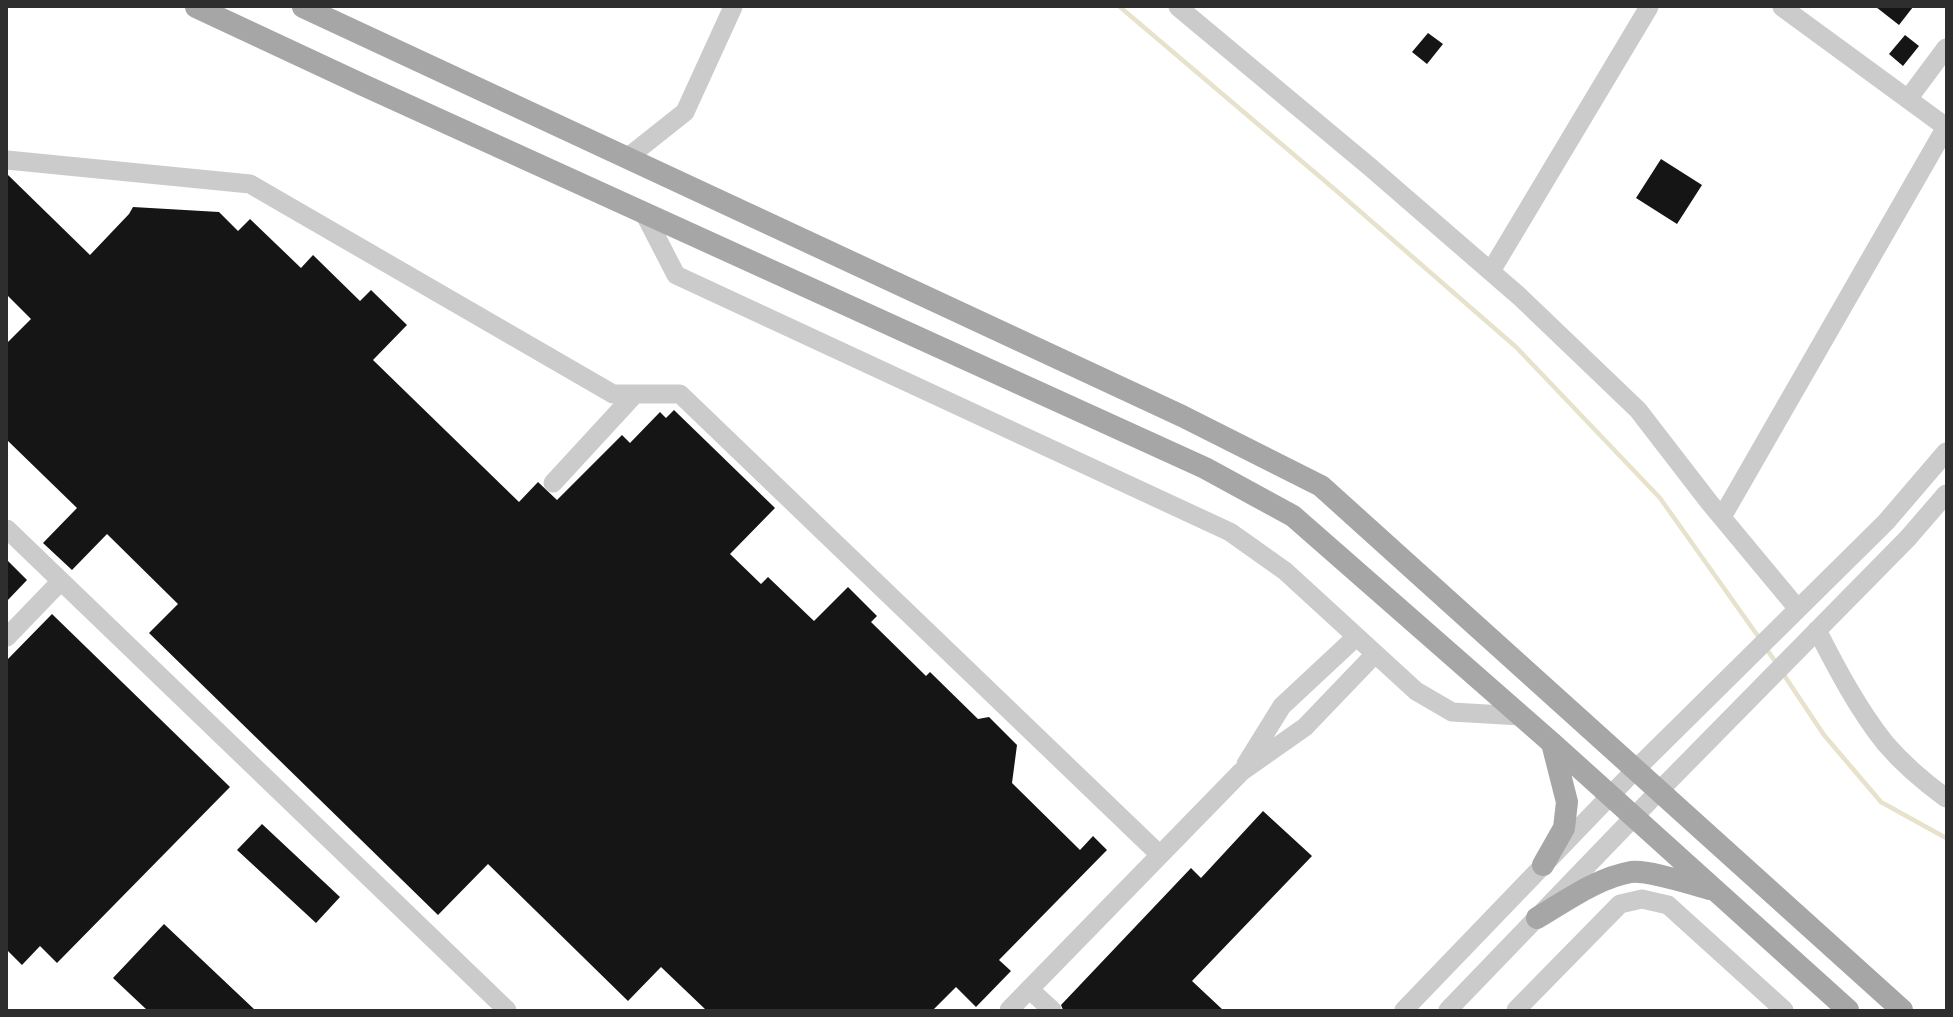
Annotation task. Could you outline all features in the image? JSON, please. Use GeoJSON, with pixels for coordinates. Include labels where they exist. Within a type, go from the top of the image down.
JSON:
{"type":"FeatureCollection","features":[{"type":"Feature","properties":{"kind":"main road"},"geometry":{"type":"LineString","coordinates":[[196,7],[1205,468],[1292,516],[1552,743],[1848,1010]]}},
{"type":"Feature","properties":{"kind":"main road"},"geometry":{"type":"LineString","coordinates":[[303,7],[1182,416],[1321,486],[1902,1010]]}},
{"type":"Feature","properties":{"kind":"main road"},"geometry":{"type":"LineString","coordinates":[[1543,865],[1564,828],[1566,802],[1552,743]]}},
{"type":"Feature","properties":{"kind":"main road"},"geometry":{"type":"LineString","coordinates":[[1537,918],[1599,882],[1632,872],[1667,877],[1715,890]]}},
{"type":"Feature","properties":{"kind":"street"},"geometry":{"type":"LineString","coordinates":[[627,158],[685,112],[733,7]]}},
{"type":"Feature","properties":{"kind":"street"},"geometry":{"type":"LineString","coordinates":[[1178,7],[1370,167],[1519,296],[1638,410],[1722,517],[1798,609]]}},
{"type":"Feature","properties":{"kind":"street"},"geometry":{"type":"LineString","coordinates":[[1490,271],[1649,7]]}},
{"type":"Feature","properties":{"kind":"street"},"geometry":{"type":"LineString","coordinates":[[1722,517],[1946,127],[1782,7]]}},
{"type":"Feature","properties":{"kind":"street"},"geometry":{"type":"LineString","coordinates":[[1908,99],[1946,48]]}},
{"type":"Feature","properties":{"kind":"street"},"geometry":{"type":"LineString","coordinates":[[7,160],[250,184],[613,394],[680,394],[1160,855]]}},
{"type":"Feature","properties":{"kind":"street"},"geometry":{"type":"LineString","coordinates":[[644,213],[676,276],[1230,532],[1285,571],[1416,692],[1452,712],[1521,716]]}},
{"type":"Feature","properties":{"kind":"street"},"geometry":{"type":"LineString","coordinates":[[553,483],[635,394]]}},
{"type":"Feature","properties":{"kind":"street"},"geometry":{"type":"LineString","coordinates":[[1404,1010],[1635,770],[1886,522],[1946,452]]}},
{"type":"Feature","properties":{"kind":"street"},"geometry":{"type":"LineString","coordinates":[[1448,1010],[1659,791],[1908,538],[1946,494]]}},
{"type":"Feature","properties":{"kind":"street"},"geometry":{"type":"LineString","coordinates":[[7,529],[507,1010]]}},
{"type":"Feature","properties":{"kind":"street"},"geometry":{"type":"LineString","coordinates":[[7,637],[61,581]]}},
{"type":"Feature","properties":{"kind":"street"},"geometry":{"type":"LineString","coordinates":[[1817,630],[1843,680],[1885,743],[1921,779],[1946,798]]}},
{"type":"Feature","properties":{"kind":"street"},"geometry":{"type":"LineString","coordinates":[[1241,772],[1282,706],[1356,637]]}},
{"type":"Feature","properties":{"kind":"street"},"geometry":{"type":"LineString","coordinates":[[1009,1010],[1241,772],[1304,727],[1376,654]]}},
{"type":"Feature","properties":{"kind":"street"},"geometry":{"type":"LineString","coordinates":[[1516,1010],[1620,904],[1642,899],[1668,905],[1784,1010]]}},
{"type":"Feature","properties":{"kind":"street"},"geometry":{"type":"LineString","coordinates":[[1029,989],[1052,1010]]}},
{"type":"Feature","properties":{"kind":"building"},"geometry":{"type":"Polygon","coordinates":[[[1876,7],[1913,7],[1899,25],[1876,7]]]}},
{"type":"Feature","properties":{"kind":"building"},"geometry":{"type":"Polygon","coordinates":[[[1428,33],[1443,44],[1427,64],[1412,52],[1428,33]]]}},
{"type":"Feature","properties":{"kind":"building"},"geometry":{"type":"Polygon","coordinates":[[[1905,35],[1919,46],[1903,66],[1889,54],[1905,35]]]}},
{"type":"Feature","properties":{"kind":"building"},"geometry":{"type":"Polygon","coordinates":[[[1661,159],[1702,185],[1677,224],[1636,198],[1661,159]]]}},
{"type":"Feature","properties":{"kind":"building"},"geometry":{"type":"Polygon","coordinates":[[[7,174],[90,255],[129,214],[133,207],[219,212],[238,231],[250,219],[301,268],[313,255],[360,301],[371,290],[407,325],[373,360],[519,502],[538,482],[557,500],[622,435],[630,443],[660,412],[666,418],[674,410],[775,508],[730,554],[761,584],[768,577],[814,621],[848,587],[877,616],[871,622],[926,676],[930,672],[978,719],[989,717],[1017,745],[1012,783],[1080,850],[1093,836],[1107,850],[999,960],[1011,971],[976,1007],[956,987],[933,1010],[706,1010],[661,967],[628,1001],[488,864],[438,915],[149,633],[178,604],[107,534],[72,570],[43,543],[77,508],[7,440],[7,343],[31,319],[7,295],[7,174]]]}},
{"type":"Feature","properties":{"kind":"building"},"geometry":{"type":"Polygon","coordinates":[[[7,560],[27,580],[7,601],[7,560]]]}},
{"type":"Feature","properties":{"kind":"building"},"geometry":{"type":"Polygon","coordinates":[[[52,614],[230,787],[57,963],[40,946],[22,965],[7,950],[7,660],[52,614]]]}},
{"type":"Feature","properties":{"kind":"building"},"geometry":{"type":"Polygon","coordinates":[[[1263,811],[1312,856],[1192,981],[1223,1010],[1063,1010],[1061,1005],[1191,868],[1201,878],[1263,811]]]}},
{"type":"Feature","properties":{"kind":"building"},"geometry":{"type":"Polygon","coordinates":[[[262,824],[340,897],[316,923],[237,850],[262,824]]]}},
{"type":"Feature","properties":{"kind":"building"},"geometry":{"type":"Polygon","coordinates":[[[164,924],[255,1010],[147,1010],[113,978],[164,924]]]}},
{"type":"Feature","properties":{"kind":"waterway"},"geometry":{"type":"LineString","coordinates":[[1120,7],[1339,193],[1516,347],[1660,498],[1760,639]]}},
{"type":"Feature","properties":{"kind":"waterway"},"geometry":{"type":"LineString","coordinates":[[1765,647],[1777,664]]}},
{"type":"Feature","properties":{"kind":"waterway"},"geometry":{"type":"LineString","coordinates":[[1782,672],[1824,735],[1881,802],[1946,838]]}}]}
